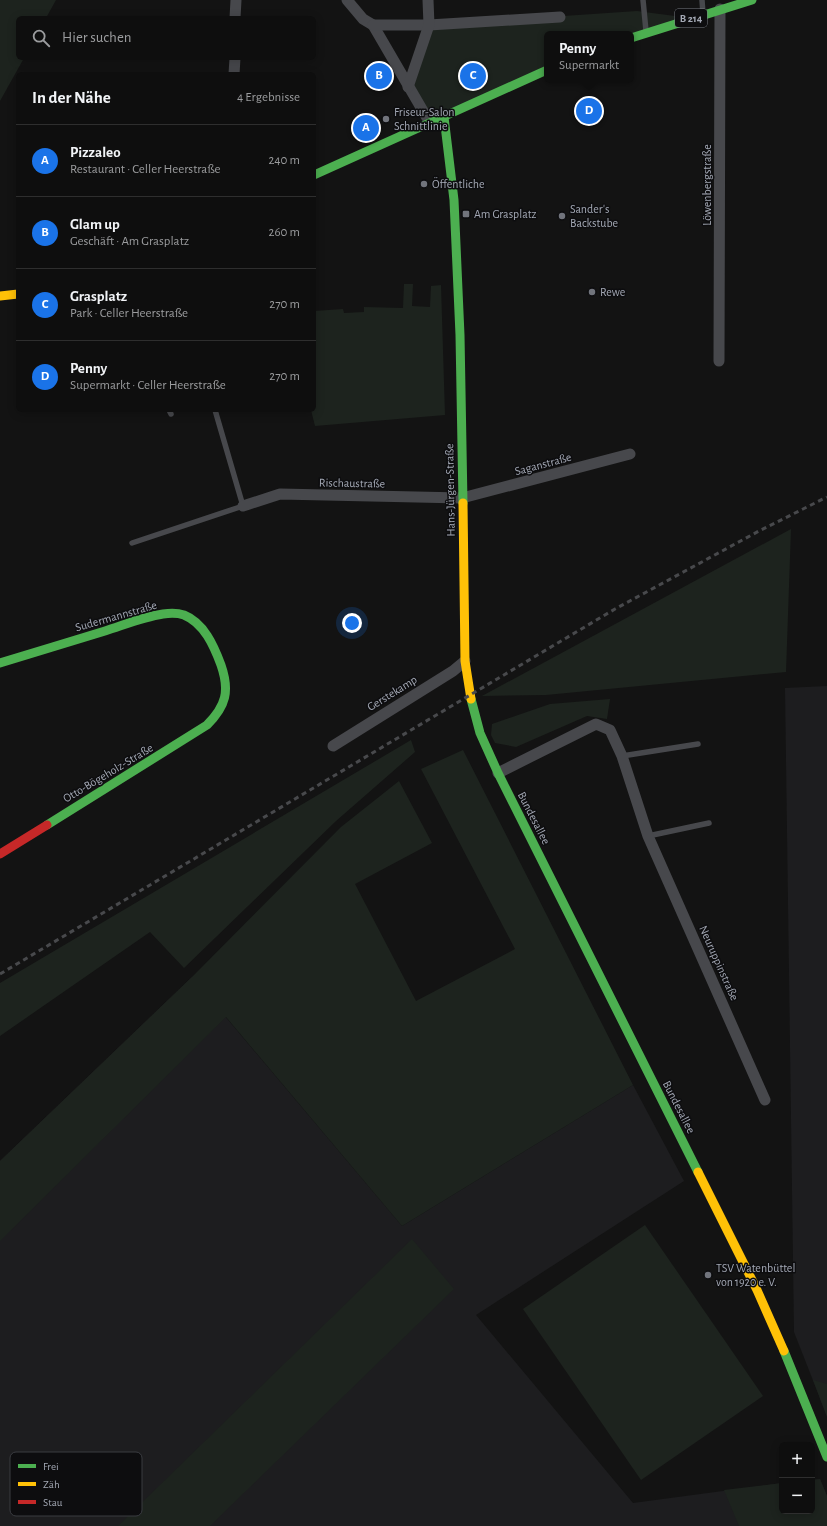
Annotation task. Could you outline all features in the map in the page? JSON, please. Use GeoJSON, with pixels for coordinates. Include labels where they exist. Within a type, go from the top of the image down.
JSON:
{"type":"FeatureCollection","features":[{"type":"Feature","properties":{"kind":"main road","name":"B 214"},"geometry":{"type":"LineString","coordinates":[[634,37],[703,14],[752,0]]}},
{"type":"Feature","properties":{"kind":"main road"},"geometry":{"type":"LineString","coordinates":[[316,174],[434,131],[444,117],[544,71]]}},
{"type":"Feature","properties":{"kind":"main road","name":"Hans-Jürgen-Straße"},"geometry":{"type":"LineString","coordinates":[[444,117],[454,200],[460,335],[465,661],[472,708],[480,733],[498,773]]}},
{"type":"Feature","properties":{"kind":"main road","name":"Hans-Jürgen-Straße"},"geometry":{"type":"LineString","coordinates":[[434,131],[443,152],[454,200]]}},
{"type":"Feature","properties":{"kind":"main road"},"geometry":{"type":"LineString","coordinates":[[0,296],[16,294]]}},
{"type":"Feature","properties":{"kind":"main road","name":"Sudermannstraße"},"geometry":{"type":"LineString","coordinates":[[0,662],[147,618],[167,614],[184,615],[204,630],[218,654],[225,688],[223,706]]}},
{"type":"Feature","properties":{"kind":"main road","name":"Otto-Bögeholz-Straße"},"geometry":{"type":"LineString","coordinates":[[0,854],[208,725],[223,706]]}},
{"type":"Feature","properties":{"kind":"main road","name":"Bundesallee"},"geometry":{"type":"LineString","coordinates":[[498,773],[757,1290],[795,1375],[827,1457]]}},
{"type":"Feature","properties":{"kind":"street"},"geometry":{"type":"LineString","coordinates":[[235,16],[236,0]]}},
{"type":"Feature","properties":{"kind":"street"},"geometry":{"type":"LineString","coordinates":[[346,0],[363,18],[373,25],[434,131]]}},
{"type":"Feature","properties":{"kind":"street"},"geometry":{"type":"LineString","coordinates":[[358,0],[363,18]]}},
{"type":"Feature","properties":{"kind":"street"},"geometry":{"type":"LineString","coordinates":[[408,87],[429,25],[428,0]]}},
{"type":"Feature","properties":{"kind":"street","name":"Löwenbergstraße"},"geometry":{"type":"LineString","coordinates":[[719,361],[720,9]]}},
{"type":"Feature","properties":{"kind":"street"},"geometry":{"type":"LineString","coordinates":[[373,25],[429,25],[560,17]]}},
{"type":"Feature","properties":{"kind":"street"},"geometry":{"type":"LineString","coordinates":[[234,72],[235,60]]}},
{"type":"Feature","properties":{"kind":"street","name":"Saganstraße"},"geometry":{"type":"LineString","coordinates":[[462,498],[630,454]]}},
{"type":"Feature","properties":{"kind":"street","name":"Rischaustraße"},"geometry":{"type":"LineString","coordinates":[[242,506],[280,494],[462,498]]}},
{"type":"Feature","properties":{"kind":"street","name":"Gerstekamp"},"geometry":{"type":"LineString","coordinates":[[332,746],[453,671],[465,661]]}},
{"type":"Feature","properties":{"kind":"street","name":"Neuruppinstraße"},"geometry":{"type":"LineString","coordinates":[[498,773],[596,724],[610,730],[622,756],[648,836],[765,1100]]}},
{"type":"Feature","properties":{"kind":"lane"},"geometry":{"type":"LineString","coordinates":[[643,0],[647,32]]}},
{"type":"Feature","properties":{"kind":"lane"},"geometry":{"type":"LineString","coordinates":[[702,0],[703,14]]}},
{"type":"Feature","properties":{"kind":"lane"},"geometry":{"type":"LineString","coordinates":[[216,412],[242,506]]}},
{"type":"Feature","properties":{"kind":"lane","name":"Rischaustraße"},"geometry":{"type":"LineString","coordinates":[[132,543],[242,506]]}},
{"type":"Feature","properties":{"kind":"lane"},"geometry":{"type":"LineString","coordinates":[[622,756],[698,744]]}},
{"type":"Feature","properties":{"kind":"lane"},"geometry":{"type":"LineString","coordinates":[[648,836],[709,823]]}},
{"type":"Feature","properties":{"kind":"shaded area"},"geometry":{"type":"Polygon","coordinates":[[[0,0],[56,0],[47,16],[16,16],[16,60],[23,60],[0,101],[0,0]]]}},
{"type":"Feature","properties":{"kind":"shaded area"},"geometry":{"type":"Polygon","coordinates":[[[637,11],[690,18],[634,33],[634,31],[544,31],[544,71],[430,123],[408,87],[429,25],[637,11]]]}},
{"type":"Feature","properties":{"kind":"shaded area"},"geometry":{"type":"Polygon","coordinates":[[[404,284],[413,284],[412,306],[430,307],[431,286],[441,285],[445,415],[315,426],[312,412],[316,412],[316,311],[343,309],[344,313],[364,312],[364,307],[403,308],[404,284]]]}},
{"type":"Feature","properties":{"kind":"shaded area"},"geometry":{"type":"Polygon","coordinates":[[[791,529],[786,672],[546,695],[482,696],[791,529]]]}},
{"type":"Feature","properties":{"kind":"shaded area"},"geometry":{"type":"Polygon","coordinates":[[[827,686],[827,1416],[794,1332],[785,688],[827,686]]]}},
{"type":"Feature","properties":{"kind":"shaded area"},"geometry":{"type":"Polygon","coordinates":[[[610,699],[607,719],[587,716],[516,747],[495,743],[491,735],[492,724],[550,704],[610,699]]]}},
{"type":"Feature","properties":{"kind":"shaded area"},"geometry":{"type":"Polygon","coordinates":[[[411,740],[415,752],[336,821],[184,968],[150,932],[0,1036],[0,983],[411,740]]]}},
{"type":"Feature","properties":{"kind":"shaded area"},"geometry":{"type":"Polygon","coordinates":[[[463,750],[633,1085],[402,1226],[226,1017],[0,1241],[0,1161],[192,977],[341,827],[399,781],[432,843],[355,884],[416,1001],[515,949],[421,769],[463,750]]]}},
{"type":"Feature","properties":{"kind":"shaded area"},"geometry":{"type":"Polygon","coordinates":[[[192,977],[402,1226],[633,1085],[684,1181],[476,1315],[633,1503],[779,1483],[779,1514],[815,1514],[815,1480],[820,1479],[827,1496],[827,1526],[0,1526],[0,1161],[192,977]]]}},
{"type":"Feature","properties":{"kind":"shaded area"},"geometry":{"type":"Polygon","coordinates":[[[645,1225],[763,1396],[641,1480],[523,1309],[645,1225]]]}},
{"type":"Feature","properties":{"kind":"shaded area"},"geometry":{"type":"Polygon","coordinates":[[[412,1239],[454,1289],[210,1526],[118,1526],[128,1516],[142,1516],[142,1503],[412,1239]]]}},
{"type":"Feature","properties":{"kind":"shaded area"},"geometry":{"type":"Polygon","coordinates":[[[813,1380],[827,1384],[827,1417],[813,1380]]]}},
{"type":"Feature","properties":{"kind":"shaded area"},"geometry":{"type":"Polygon","coordinates":[[[820,1479],[827,1496],[827,1526],[739,1526],[724,1490],[779,1483],[779,1514],[815,1514],[815,1480],[820,1479]]]}},
{"type":"Feature","properties":{"kind":"railway"},"geometry":{"type":"LineString","coordinates":[[0,974],[615,609],[759,531],[827,497]]}},
{"type":"Feature","properties":{"kind":"traffic: fast"},"geometry":{"type":"LineString","coordinates":[[634,37],[752,0]]}},
{"type":"Feature","properties":{"kind":"traffic: fast"},"geometry":{"type":"LineString","coordinates":[[316,174],[544,71]]}},
{"type":"Feature","properties":{"kind":"traffic: fast"},"geometry":{"type":"LineString","coordinates":[[444,117],[454,200],[460,335],[463,503]]}},
{"type":"Feature","properties":{"kind":"traffic: fast"},"geometry":{"type":"LineString","coordinates":[[0,663],[141,619],[156,615],[174,613],[184,615],[203,629],[215,650],[224,674],[226,690],[222,705],[207,725],[47,825]]}},
{"type":"Feature","properties":{"kind":"traffic: fast"},"geometry":{"type":"LineString","coordinates":[[471,699],[480,733],[498,773],[698,1172]]}},
{"type":"Feature","properties":{"kind":"traffic: fast"},"geometry":{"type":"LineString","coordinates":[[784,1351],[827,1457]]}},
{"type":"Feature","properties":{"kind":"traffic: slow"},"geometry":{"type":"LineString","coordinates":[[0,296],[16,294]]}},
{"type":"Feature","properties":{"kind":"traffic: slow"},"geometry":{"type":"LineString","coordinates":[[463,503],[465,661],[471,699]]}},
{"type":"Feature","properties":{"kind":"traffic: slow"},"geometry":{"type":"LineString","coordinates":[[698,1172],[757,1290],[784,1351]]}},
{"type":"Feature","properties":{"kind":"traffic: jam"},"geometry":{"type":"LineString","coordinates":[[0,854],[47,825]]}},
{"type":"Feature","properties":{"kind":"place","name":"Glam up"},"geometry":{"type":"Point","coordinates":[379,76]}},
{"type":"Feature","properties":{"kind":"place","name":"Grasplatz"},"geometry":{"type":"Point","coordinates":[473,76]}},
{"type":"Feature","properties":{"kind":"place","name":"Penny"},"geometry":{"type":"Point","coordinates":[589,111]}},
{"type":"Feature","properties":{"kind":"place","name":"Friseur-Salon Schnittlinie"},"geometry":{"type":"Point","coordinates":[386,119]}},
{"type":"Feature","properties":{"kind":"place","name":"Pizzaleo"},"geometry":{"type":"Point","coordinates":[366,128]}},
{"type":"Feature","properties":{"kind":"place","name":"Öffentliche"},"geometry":{"type":"Point","coordinates":[424,184]}},
{"type":"Feature","properties":{"kind":"place","name":"Am Grasplatz"},"geometry":{"type":"Point","coordinates":[466,214]}},
{"type":"Feature","properties":{"kind":"place","name":"Sander's Backstube"},"geometry":{"type":"Point","coordinates":[562,216]}},
{"type":"Feature","properties":{"kind":"place","name":"Rewe"},"geometry":{"type":"Point","coordinates":[592,292]}},
{"type":"Feature","properties":{"kind":"place","name":"TSV Watenbüttel von 1920 e. V."},"geometry":{"type":"Point","coordinates":[708,1275]}}]}
